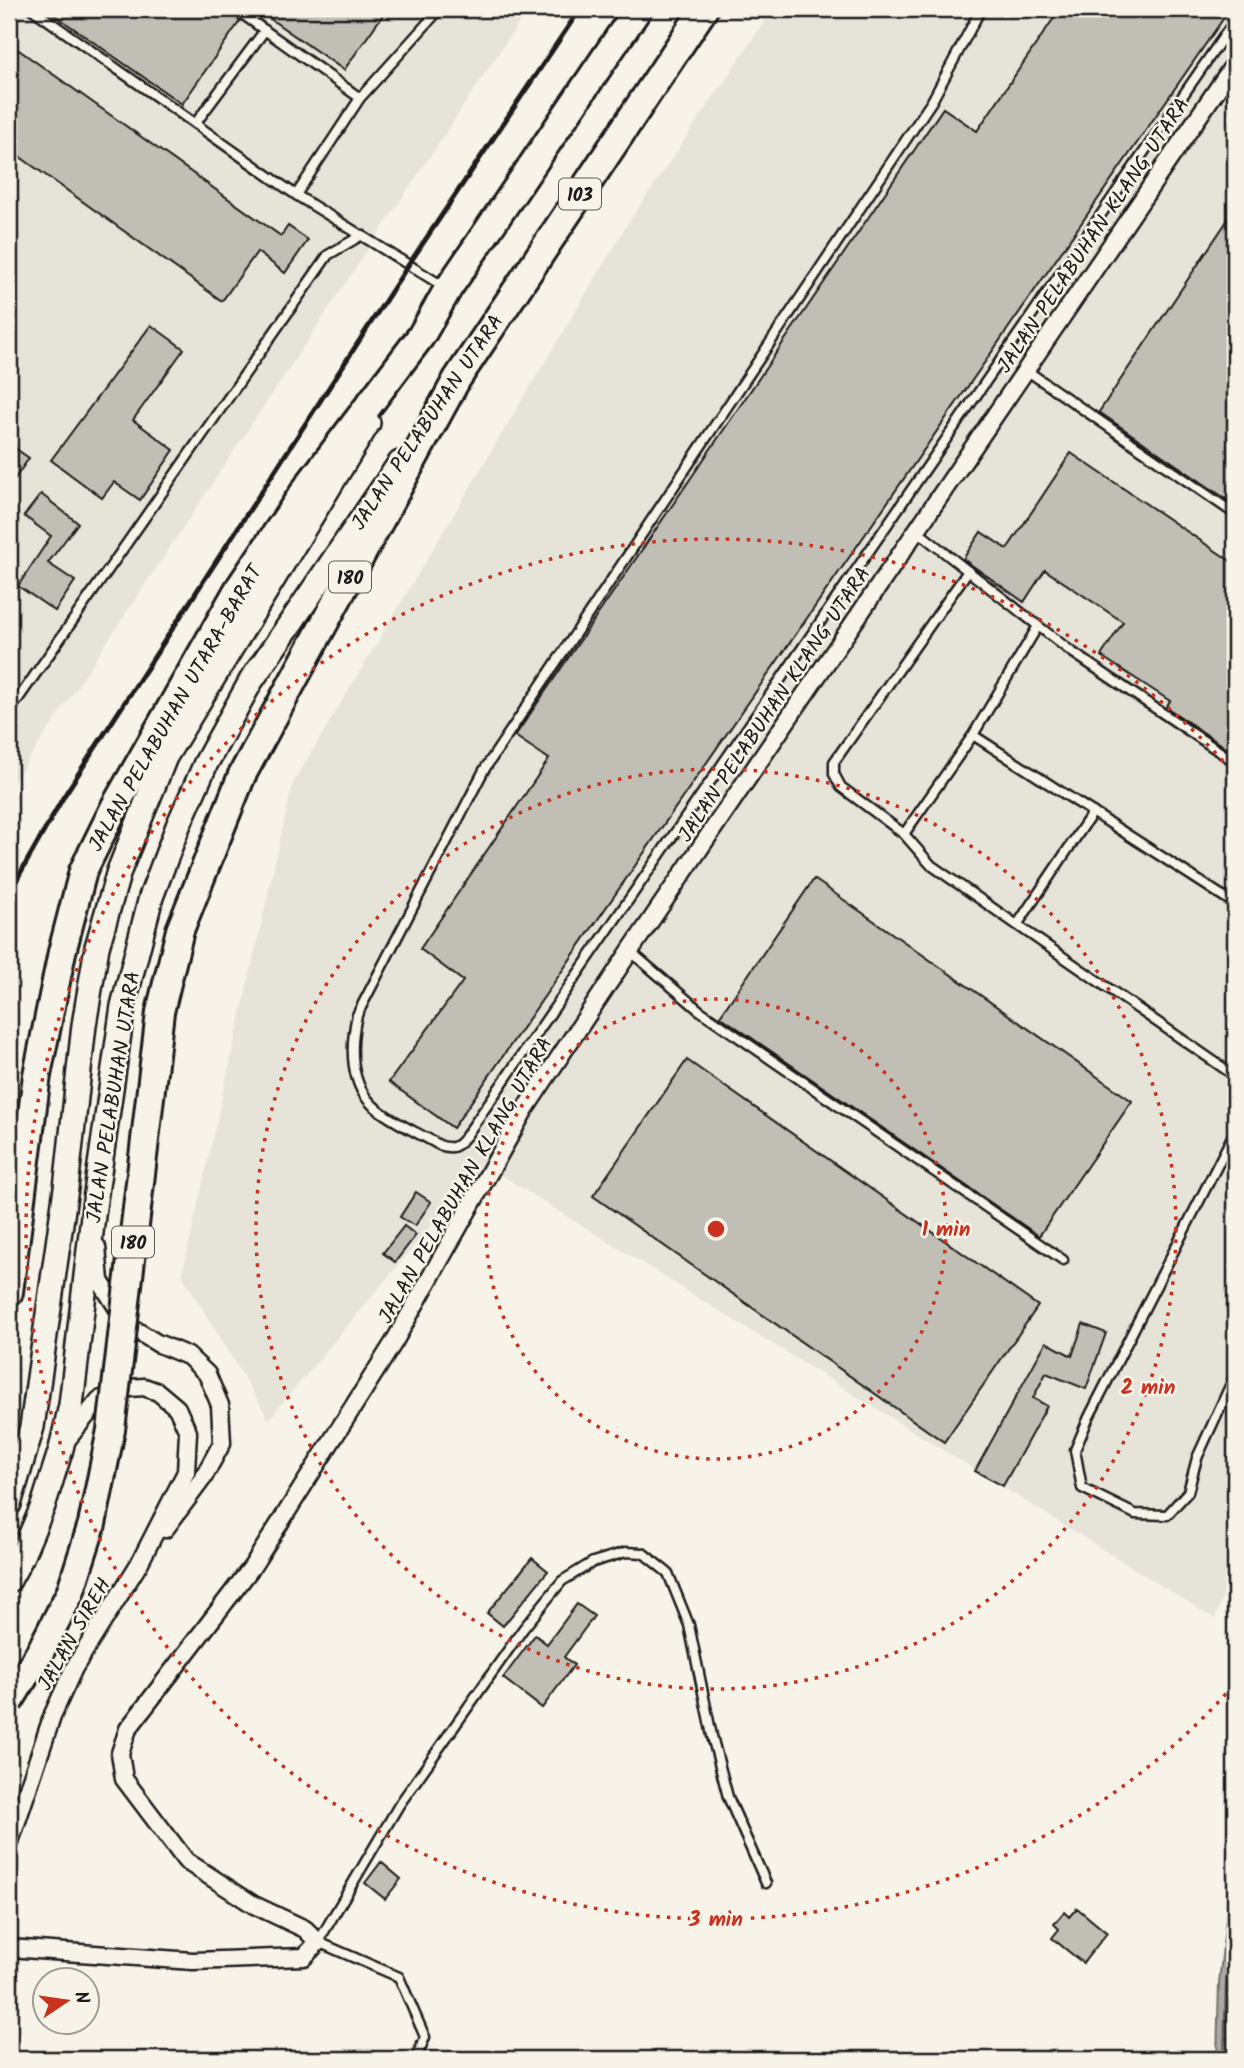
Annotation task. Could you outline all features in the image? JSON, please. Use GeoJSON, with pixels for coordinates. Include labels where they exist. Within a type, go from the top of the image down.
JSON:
{"type":"FeatureCollection","features":[{"type":"Feature","properties":{"kind":"main road","name":"JALAN PELABUHAN UTARA"},"geometry":{"type":"LineString","coordinates":[[9,1504],[32,1426],[66,1188],[84,1025],[97,947],[119,871],[165,757],[448,289],[638,9]]}},
{"type":"Feature","properties":{"kind":"main road","name":"JALAN PELABUHAN UTARA"},"geometry":{"type":"LineString","coordinates":[[9,1580],[22,1558],[43,1506],[61,1449],[71,1405],[94,1208],[123,1006],[151,897],[189,801],[206,763],[251,681],[704,9]]}},
{"type":"Feature","properties":{"kind":"main road","name":"JALAN PELABUHAN UTARA-BARAT"},"geometry":{"type":"LineString","coordinates":[[9,1292],[37,1075],[62,952],[83,871],[115,806],[246,578],[310,483],[421,336]]}},
{"type":"Feature","properties":{"kind":"main road","name":"180"},"geometry":{"type":"LineString","coordinates":[[9,1702],[41,1650],[69,1593],[92,1524],[111,1430],[160,1012],[180,930],[242,775],[457,379]]}},
{"type":"Feature","properties":{"kind":"street","name":"JALAN PELABUHAN KLANG UTARA"},"geometry":{"type":"LineString","coordinates":[[318,1942],[305,1929],[254,1905],[187,1861],[124,1779],[120,1752],[128,1729],[252,1567],[394,1342],[525,1110],[1235,63]]}},
{"type":"Feature","properties":{"kind":"street"},"geometry":{"type":"LineString","coordinates":[[94,1208],[100,1281],[114,1304],[129,1326],[157,1343],[188,1356],[198,1364],[207,1374],[220,1405],[222,1443],[203,1478],[139,1564]]}},
{"type":"Feature","properties":{"kind":"street"},"geometry":{"type":"LineString","coordinates":[[61,1449],[99,1399],[130,1388],[144,1387],[158,1392],[177,1408],[188,1432],[186,1472],[139,1564]]}},
{"type":"Feature","properties":{"kind":"street","name":"JALAN SIREH"},"geometry":{"type":"LineString","coordinates":[[9,1845],[54,1714],[74,1668],[139,1564]]}},
{"type":"Feature","properties":{"kind":"street"},"geometry":{"type":"LineString","coordinates":[[9,1948],[193,1961],[304,1957],[318,1942]]}},
{"type":"Feature","properties":{"kind":"lane"},"geometry":{"type":"LineString","coordinates":[[32,9],[296,195],[448,289]]}},
{"type":"Feature","properties":{"kind":"lane"},"geometry":{"type":"LineString","coordinates":[[235,9],[360,98]]}},
{"type":"Feature","properties":{"kind":"lane"},"geometry":{"type":"LineString","coordinates":[[296,195],[360,98],[440,9]]}},
{"type":"Feature","properties":{"kind":"lane"},"geometry":{"type":"LineString","coordinates":[[981,9],[932,101],[484,770],[357,1016],[352,1057],[364,1096],[376,1109],[439,1145],[450,1149],[457,1147],[466,1136],[1235,20]]}},
{"type":"Feature","properties":{"kind":"lane"},"geometry":{"type":"LineString","coordinates":[[195,124],[265,30]]}},
{"type":"Feature","properties":{"kind":"lane"},"geometry":{"type":"LineString","coordinates":[[9,712],[328,255],[362,236]]}},
{"type":"Feature","properties":{"kind":"lane"},"geometry":{"type":"LineString","coordinates":[[1026,370],[1235,514]]}},
{"type":"Feature","properties":{"kind":"lane"},"geometry":{"type":"LineString","coordinates":[[917,531],[1069,650],[1235,762]]}},
{"type":"Feature","properties":{"kind":"lane"},"geometry":{"type":"LineString","coordinates":[[968,571],[834,762],[834,774],[841,787],[904,834],[932,864],[1235,1076]]}},
{"type":"Feature","properties":{"kind":"lane"},"geometry":{"type":"LineString","coordinates":[[904,834],[973,735],[1038,626]]}},
{"type":"Feature","properties":{"kind":"lane"},"geometry":{"type":"LineString","coordinates":[[973,735],[1235,904]]}},
{"type":"Feature","properties":{"kind":"lane"},"geometry":{"type":"LineString","coordinates":[[1017,925],[1093,812]]}},
{"type":"Feature","properties":{"kind":"lane"},"geometry":{"type":"LineString","coordinates":[[631,951],[699,1010],[1063,1260]]}},
{"type":"Feature","properties":{"kind":"lane"},"geometry":{"type":"LineString","coordinates":[[1235,1131],[1089,1417],[1075,1450],[1082,1488],[1135,1514],[1167,1515],[1188,1492],[1197,1458],[1235,1375]]}},
{"type":"Feature","properties":{"kind":"lane"},"geometry":{"type":"LineString","coordinates":[[415,2059],[425,2037],[399,1977],[318,1942],[399,1805],[523,1629],[562,1581],[593,1562],[626,1552],[643,1553],[668,1573],[689,1625],[712,1736],[728,1797],[766,1883]]}},
{"type":"Feature","properties":{"kind":"shaded area"},"geometry":{"type":"Polygon","coordinates":[[[9,9],[528,9],[9,789],[9,9]]]}},
{"type":"Feature","properties":{"kind":"shaded area"},"geometry":{"type":"Polygon","coordinates":[[[773,9],[1235,9],[1235,1560],[1215,1619],[483,1164],[269,1419],[182,1275],[293,783],[627,225],[773,9]]]}},
{"type":"Feature","properties":{"kind":"water"},"geometry":{"type":"Polygon","coordinates":[[[1235,1833],[1235,2059],[1217,2059],[1219,1983],[1235,1833]]]}},
{"type":"Feature","properties":{"kind":"building"},"geometry":{"type":"Polygon","coordinates":[[[46,9],[229,9],[240,21],[182,104],[46,9]]]}},
{"type":"Feature","properties":{"kind":"building"},"geometry":{"type":"Polygon","coordinates":[[[256,9],[387,9],[344,70],[256,9]]]}},
{"type":"Feature","properties":{"kind":"building"},"geometry":{"type":"Polygon","coordinates":[[[1060,9],[1230,9],[453,1128],[389,1082],[463,981],[420,949],[549,759],[515,736],[943,108],[977,131],[1060,9]]]}},
{"type":"Feature","properties":{"kind":"building"},"geometry":{"type":"Polygon","coordinates":[[[9,43],[281,236],[288,226],[308,240],[285,273],[257,252],[222,301],[9,149],[9,43]]]}},
{"type":"Feature","properties":{"kind":"building"},"geometry":{"type":"Polygon","coordinates":[[[1235,209],[1235,505],[1099,412],[1235,209]]]}},
{"type":"Feature","properties":{"kind":"building"},"geometry":{"type":"Polygon","coordinates":[[[151,325],[184,349],[133,420],[174,450],[140,500],[114,482],[102,498],[51,460],[151,325]]]}},
{"type":"Feature","properties":{"kind":"building"},"geometry":{"type":"Polygon","coordinates":[[[9,444],[29,458],[9,487],[9,444]]]}},
{"type":"Feature","properties":{"kind":"building"},"geometry":{"type":"Polygon","coordinates":[[[1071,453],[1235,564],[1235,754],[1166,707],[1170,701],[1101,656],[1123,622],[1045,570],[1024,602],[963,559],[981,532],[1007,549],[1071,453]]]}},
{"type":"Feature","properties":{"kind":"building"},"geometry":{"type":"Polygon","coordinates":[[[41,494],[78,523],[48,563],[75,581],[55,611],[18,586],[51,536],[24,516],[41,494]]]}},
{"type":"Feature","properties":{"kind":"building"},"geometry":{"type":"Polygon","coordinates":[[[814,879],[1132,1101],[1039,1236],[720,1016],[814,879]]]}},
{"type":"Feature","properties":{"kind":"building"},"geometry":{"type":"Polygon","coordinates":[[[687,1060],[1038,1306],[944,1442],[593,1196],[687,1060]]]}},
{"type":"Feature","properties":{"kind":"building"},"geometry":{"type":"Polygon","coordinates":[[[416,1192],[431,1202],[415,1226],[400,1217],[416,1192]]]}},
{"type":"Feature","properties":{"kind":"building"},"geometry":{"type":"Polygon","coordinates":[[[404,1226],[416,1235],[395,1262],[383,1253],[404,1226]]]}},
{"type":"Feature","properties":{"kind":"building"},"geometry":{"type":"Polygon","coordinates":[[[1083,1324],[1106,1333],[1086,1389],[1046,1373],[1033,1398],[1047,1406],[1003,1486],[975,1471],[1046,1342],[1072,1356],[1083,1324]]]}},
{"type":"Feature","properties":{"kind":"building"},"geometry":{"type":"Polygon","coordinates":[[[532,1558],[548,1571],[503,1626],[487,1613],[532,1558]]]}},
{"type":"Feature","properties":{"kind":"building"},"geometry":{"type":"Polygon","coordinates":[[[577,1604],[594,1616],[564,1657],[574,1665],[542,1708],[503,1678],[535,1635],[547,1644],[577,1604]]]}},
{"type":"Feature","properties":{"kind":"building"},"geometry":{"type":"Polygon","coordinates":[[[381,1862],[401,1879],[385,1899],[365,1883],[381,1862]]]}},
{"type":"Feature","properties":{"kind":"building"},"geometry":{"type":"Polygon","coordinates":[[[1077,1908],[1107,1933],[1083,1963],[1052,1938],[1059,1929],[1054,1924],[1064,1912],[1069,1917],[1077,1908]]]}},
{"type":"Feature","properties":{"kind":"railway"},"geometry":{"type":"LineString","coordinates":[[9,893],[64,796],[409,264],[580,9]]}}]}
